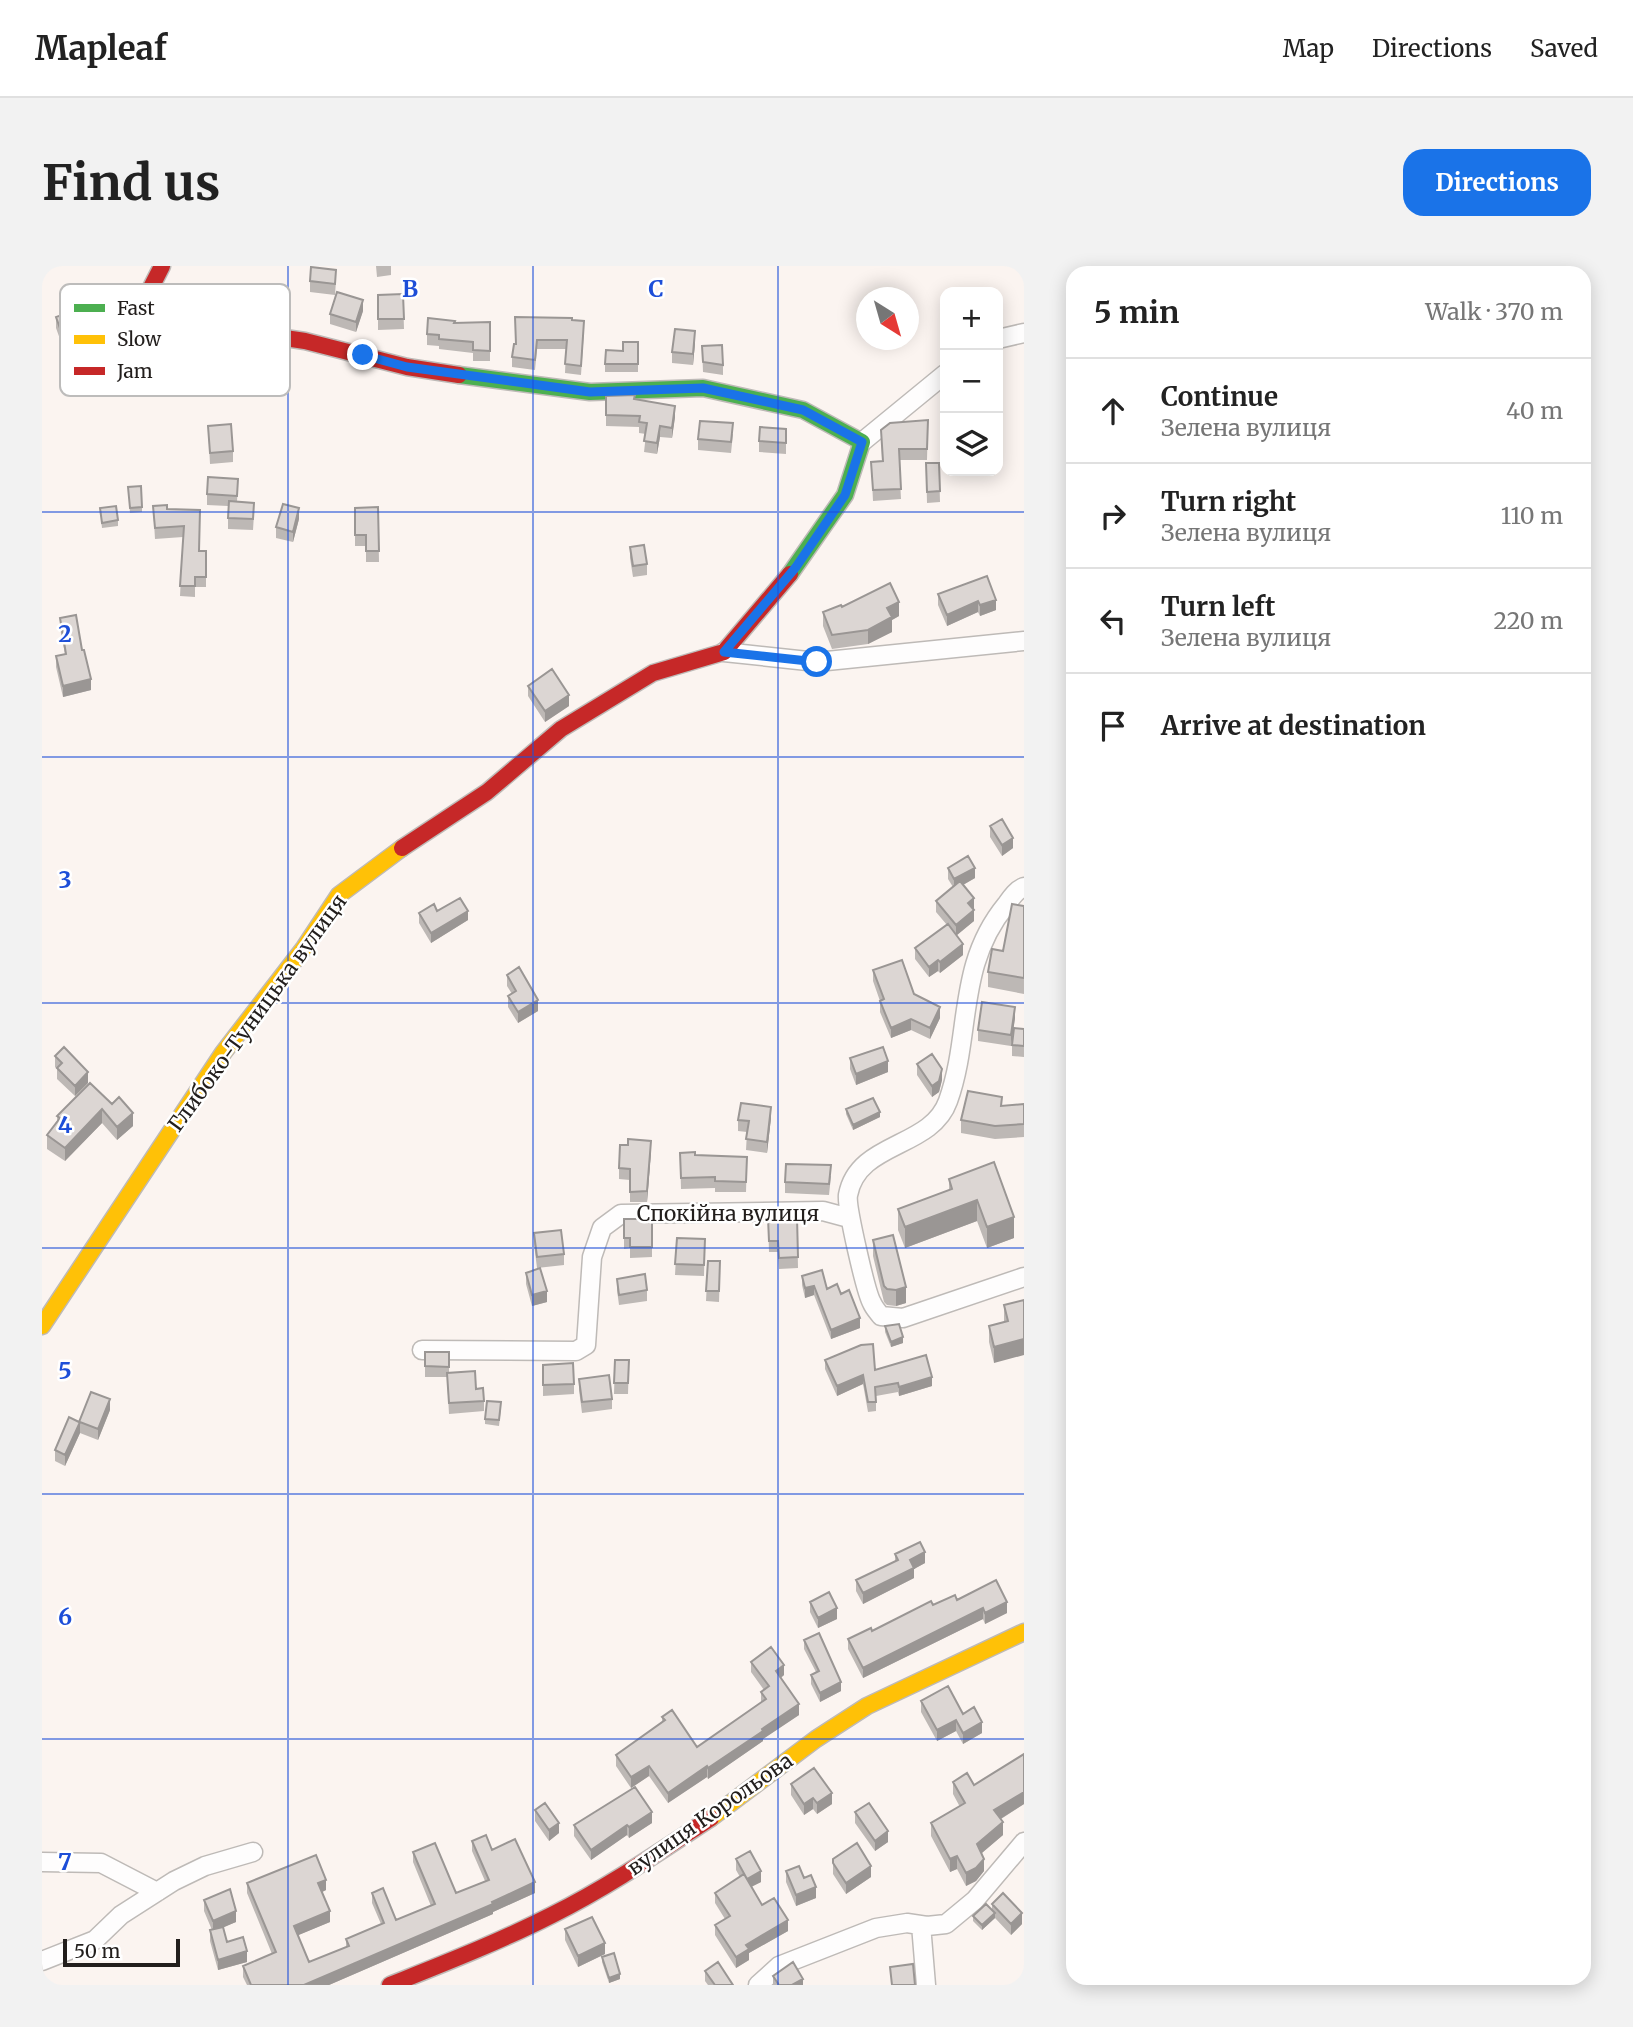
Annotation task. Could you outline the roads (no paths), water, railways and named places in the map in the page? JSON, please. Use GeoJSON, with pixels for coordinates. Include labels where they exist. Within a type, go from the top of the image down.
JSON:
{"type":"FeatureCollection","features":[{"type":"Feature","properties":{"kind":"street"},"geometry":{"type":"LineString","coordinates":[[153,284],[162,266]]}},
{"type":"Feature","properties":{"kind":"street"},"geometry":{"type":"LineString","coordinates":[[1003,338],[1024,333]]}},
{"type":"Feature","properties":{"kind":"street"},"geometry":{"type":"LineString","coordinates":[[290,339],[407,367],[590,392],[703,388],[803,410],[862,442]]}},
{"type":"Feature","properties":{"kind":"street"},"geometry":{"type":"LineString","coordinates":[[724,652],[796,567],[845,495],[862,442],[940,378]]}},
{"type":"Feature","properties":{"kind":"street"},"geometry":{"type":"LineString","coordinates":[[724,652],[817,662],[1024,641]]}},
{"type":"Feature","properties":{"kind":"street","name":"Глибоко-Туницька вулиця"},"geometry":{"type":"LineString","coordinates":[[42,1326],[223,1053],[304,948],[339,895],[385,859],[487,792],[561,729],[653,673],[724,652]]}},
{"type":"Feature","properties":{"kind":"street","name":"Спокійна вулиця"},"geometry":{"type":"LineString","coordinates":[[1024,887],[1019,889],[1003,909],[982,940],[970,984],[956,1071],[947,1104],[937,1121],[859,1168],[848,1195],[849,1218],[871,1302],[881,1316],[903,1318],[1024,1277]]}},
{"type":"Feature","properties":{"kind":"street","name":"Спокійна вулиця"},"geometry":{"type":"LineString","coordinates":[[422,1350],[576,1351],[586,1345],[592,1257],[602,1228],[621,1214],[823,1211],[849,1218]]}},
{"type":"Feature","properties":{"kind":"street","name":"вулиця Корольова"},"geometry":{"type":"LineString","coordinates":[[390,1985],[494,1943],[554,1914],[622,1876],[726,1808],[816,1740],[867,1706],[1024,1632]]}},
{"type":"Feature","properties":{"kind":"street"},"geometry":{"type":"LineString","coordinates":[[758,1985],[779,1966],[876,1928],[907,1923],[946,1924],[975,1900],[1024,1842]]}},
{"type":"Feature","properties":{"kind":"street"},"geometry":{"type":"LineString","coordinates":[[42,1961],[95,1940],[121,1915],[205,1866],[253,1852]]}},
{"type":"Feature","properties":{"kind":"street"},"geometry":{"type":"LineString","coordinates":[[42,1862],[101,1863],[157,1892]]}},
{"type":"Feature","properties":{"kind":"street"},"geometry":{"type":"LineString","coordinates":[[920,1925],[926,1985]]}}]}
